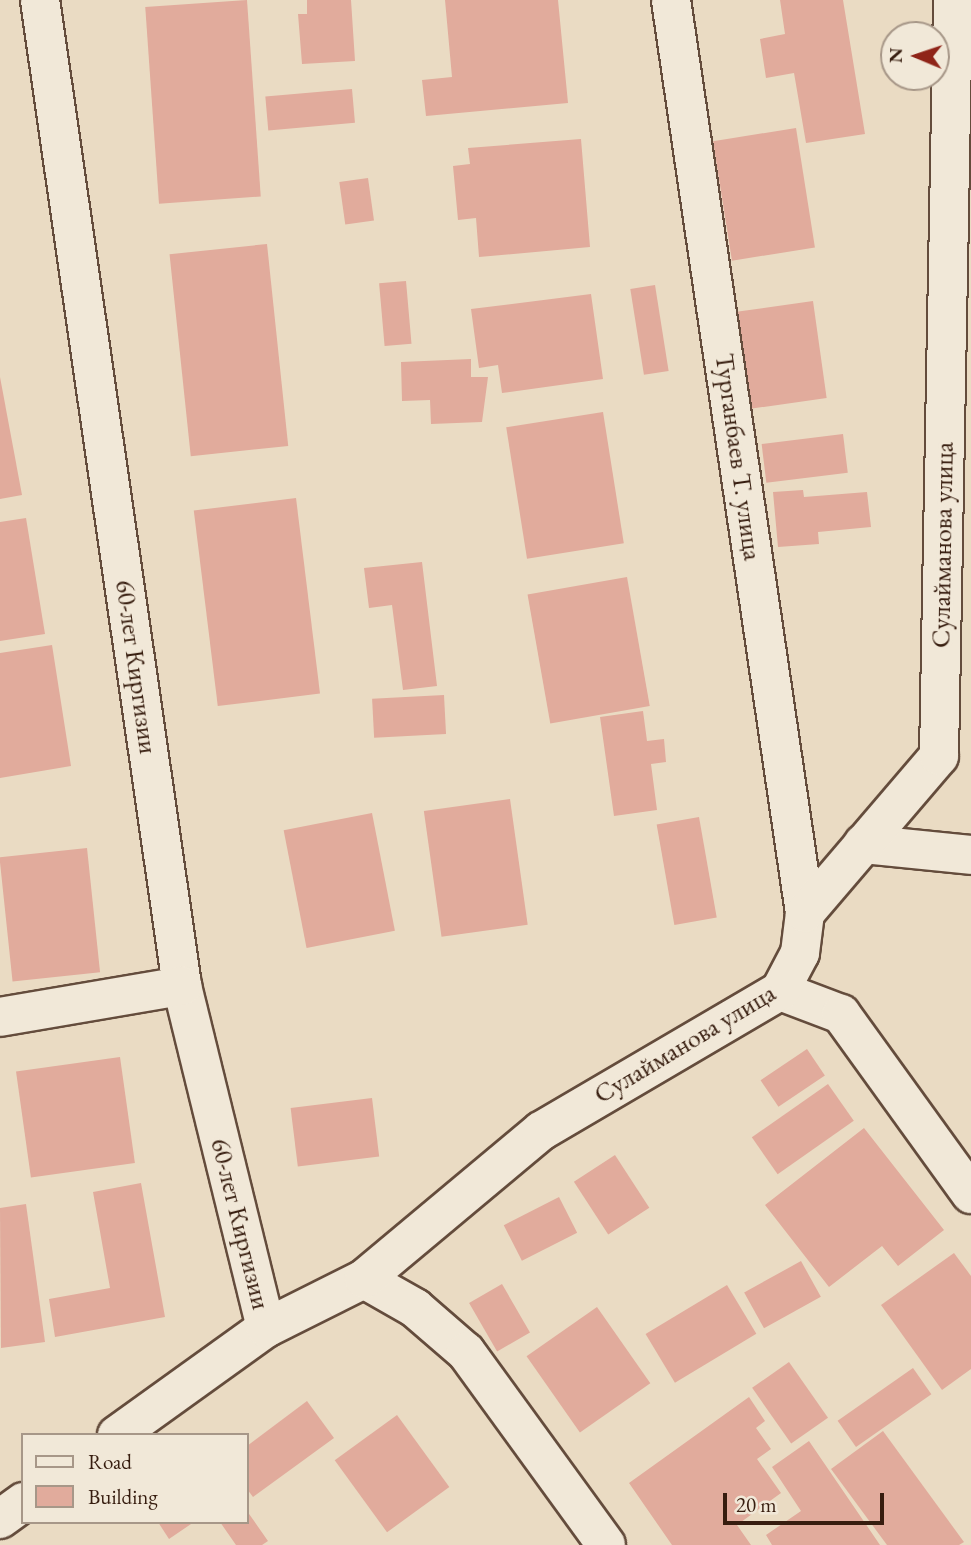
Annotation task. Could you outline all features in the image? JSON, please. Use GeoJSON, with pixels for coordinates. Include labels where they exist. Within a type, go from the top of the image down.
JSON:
{"type":"FeatureCollection","features":[{"type":"Feature","properties":{"kind":"street","name":"60-лет Киргизии"},"geometry":{"type":"LineString","coordinates":[[40,0],[182,986],[266,1328]]}},
{"type":"Feature","properties":{"kind":"street","name":"Турганбаев Т. улица"},"geometry":{"type":"LineString","coordinates":[[671,0],[805,913]]}},
{"type":"Feature","properties":{"kind":"street","name":"Сулайманова улица"},"geometry":{"type":"LineString","coordinates":[[120,1433],[266,1328],[364,1279],[541,1131],[780,991],[800,953],[805,913],[939,756],[953,0]]}},
{"type":"Feature","properties":{"kind":"street"},"geometry":{"type":"LineString","coordinates":[[863,844],[971,855]]}},
{"type":"Feature","properties":{"kind":"street"},"geometry":{"type":"LineString","coordinates":[[0,1017],[182,986]]}},
{"type":"Feature","properties":{"kind":"street"},"geometry":{"type":"LineString","coordinates":[[780,991],[841,1014],[971,1194]]}},
{"type":"Feature","properties":{"kind":"street"},"geometry":{"type":"LineString","coordinates":[[364,1279],[415,1308],[466,1352],[606,1545]]}},
{"type":"Feature","properties":{"kind":"street"},"geometry":{"type":"LineString","coordinates":[[0,1519],[21,1504]]}},
{"type":"Feature","properties":{"kind":"building"},"geometry":{"type":"Polygon","coordinates":[[[247,0],[261,197],[159,204],[145,7],[247,0]]]}},
{"type":"Feature","properties":{"kind":"building"},"geometry":{"type":"Polygon","coordinates":[[[307,0],[351,0],[355,61],[302,64],[298,14],[307,14],[307,0]]]}},
{"type":"Feature","properties":{"kind":"building"},"geometry":{"type":"Polygon","coordinates":[[[445,0],[558,0],[568,103],[426,116],[422,80],[452,77],[445,0]]]}},
{"type":"Feature","properties":{"kind":"building"},"geometry":{"type":"Polygon","coordinates":[[[780,0],[843,0],[865,134],[806,143],[794,73],[766,78],[760,39],[785,34],[780,0]]]}},
{"type":"Feature","properties":{"kind":"building"},"geometry":{"type":"Polygon","coordinates":[[[352,89],[355,123],[268,130],[265,97],[352,89]]]}},
{"type":"Feature","properties":{"kind":"building"},"geometry":{"type":"Polygon","coordinates":[[[796,128],[815,248],[732,261],[713,141],[796,128]]]}},
{"type":"Feature","properties":{"kind":"building"},"geometry":{"type":"Polygon","coordinates":[[[581,139],[590,247],[479,257],[476,218],[458,220],[453,166],[470,164],[468,148],[581,139]]]}},
{"type":"Feature","properties":{"kind":"building"},"geometry":{"type":"Polygon","coordinates":[[[368,178],[374,221],[345,225],[339,182],[368,178]]]}},
{"type":"Feature","properties":{"kind":"building"},"geometry":{"type":"Polygon","coordinates":[[[267,244],[288,446],[191,456],[170,254],[267,244]]]}},
{"type":"Feature","properties":{"kind":"building"},"geometry":{"type":"Polygon","coordinates":[[[406,281],[411,344],[385,346],[379,283],[406,281]]]}},
{"type":"Feature","properties":{"kind":"building"},"geometry":{"type":"Polygon","coordinates":[[[655,285],[669,371],[644,375],[630,289],[655,285]]]}},
{"type":"Feature","properties":{"kind":"building"},"geometry":{"type":"Polygon","coordinates":[[[591,294],[603,379],[502,393],[498,365],[479,368],[471,309],[591,294]]]}},
{"type":"Feature","properties":{"kind":"building"},"geometry":{"type":"Polygon","coordinates":[[[813,301],[827,398],[750,409],[737,312],[813,301]]]}},
{"type":"Feature","properties":{"kind":"building"},"geometry":{"type":"Polygon","coordinates":[[[471,359],[471,377],[488,377],[482,422],[431,424],[430,400],[402,401],[401,362],[471,359]]]}},
{"type":"Feature","properties":{"kind":"building"},"geometry":{"type":"Polygon","coordinates":[[[0,377],[22,495],[0,499],[0,377]]]}},
{"type":"Feature","properties":{"kind":"building"},"geometry":{"type":"Polygon","coordinates":[[[603,412],[624,543],[527,559],[506,427],[603,412]]]}},
{"type":"Feature","properties":{"kind":"building"},"geometry":{"type":"Polygon","coordinates":[[[843,434],[848,473],[766,483],[762,444],[843,434]]]}},
{"type":"Feature","properties":{"kind":"building"},"geometry":{"type":"Polygon","coordinates":[[[803,490],[804,497],[867,492],[871,527],[818,532],[819,544],[778,547],[773,492],[803,490]]]}},
{"type":"Feature","properties":{"kind":"building"},"geometry":{"type":"Polygon","coordinates":[[[296,498],[320,694],[218,706],[194,511],[296,498]]]}},
{"type":"Feature","properties":{"kind":"building"},"geometry":{"type":"Polygon","coordinates":[[[26,518],[45,634],[0,641],[0,522],[26,518]]]}},
{"type":"Feature","properties":{"kind":"building"},"geometry":{"type":"Polygon","coordinates":[[[422,562],[437,686],[403,690],[392,605],[369,608],[364,568],[422,562]]]}},
{"type":"Feature","properties":{"kind":"building"},"geometry":{"type":"Polygon","coordinates":[[[627,577],[650,706],[550,724],[528,595],[627,577]]]}},
{"type":"Feature","properties":{"kind":"building"},"geometry":{"type":"Polygon","coordinates":[[[52,645],[71,766],[0,778],[0,653],[52,645]]]}},
{"type":"Feature","properties":{"kind":"building"},"geometry":{"type":"Polygon","coordinates":[[[444,695],[446,734],[374,738],[372,699],[444,695]]]}},
{"type":"Feature","properties":{"kind":"building"},"geometry":{"type":"Polygon","coordinates":[[[643,711],[647,741],[664,739],[666,762],[651,764],[657,810],[614,816],[600,717],[643,711]]]}},
{"type":"Feature","properties":{"kind":"building"},"geometry":{"type":"Polygon","coordinates":[[[510,799],[528,925],[442,937],[424,811],[510,799]]]}},
{"type":"Feature","properties":{"kind":"building"},"geometry":{"type":"Polygon","coordinates":[[[372,813],[395,931],[307,948],[284,830],[372,813]]]}},
{"type":"Feature","properties":{"kind":"building"},"geometry":{"type":"Polygon","coordinates":[[[699,817],[717,917],[674,925],[657,824],[699,817]]]}},
{"type":"Feature","properties":{"kind":"building"},"geometry":{"type":"Polygon","coordinates":[[[87,848],[100,972],[13,982],[0,857],[87,848]]]}},
{"type":"Feature","properties":{"kind":"building"},"geometry":{"type":"Polygon","coordinates":[[[807,1049],[825,1076],[778,1107],[761,1080],[807,1049]]]}},
{"type":"Feature","properties":{"kind":"building"},"geometry":{"type":"Polygon","coordinates":[[[120,1057],[135,1163],[31,1178],[16,1072],[120,1057]]]}},
{"type":"Feature","properties":{"kind":"building"},"geometry":{"type":"Polygon","coordinates":[[[828,1084],[854,1121],[778,1174],[752,1137],[828,1084]]]}},
{"type":"Feature","properties":{"kind":"building"},"geometry":{"type":"Polygon","coordinates":[[[372,1098],[379,1157],[298,1167],[291,1108],[372,1098]]]}},
{"type":"Feature","properties":{"kind":"building"},"geometry":{"type":"Polygon","coordinates":[[[864,1128],[944,1230],[898,1266],[882,1246],[829,1287],[765,1205],[864,1128]]]}},
{"type":"Feature","properties":{"kind":"building"},"geometry":{"type":"Polygon","coordinates":[[[615,1155],[649,1208],[608,1235],[574,1182],[615,1155]]]}},
{"type":"Feature","properties":{"kind":"building"},"geometry":{"type":"Polygon","coordinates":[[[141,1183],[165,1317],[55,1337],[49,1299],[110,1288],[93,1192],[141,1183]]]}},
{"type":"Feature","properties":{"kind":"building"},"geometry":{"type":"Polygon","coordinates":[[[559,1197],[577,1233],[522,1261],[504,1225],[559,1197]]]}},
{"type":"Feature","properties":{"kind":"building"},"geometry":{"type":"Polygon","coordinates":[[[26,1204],[45,1342],[1,1348],[0,1208],[26,1204]]]}},
{"type":"Feature","properties":{"kind":"building"},"geometry":{"type":"Polygon","coordinates":[[[954,1253],[971,1276],[971,1369],[942,1390],[881,1305],[954,1253]]]}},
{"type":"Feature","properties":{"kind":"building"},"geometry":{"type":"Polygon","coordinates":[[[801,1261],[821,1297],[764,1328],[744,1293],[801,1261]]]}},
{"type":"Feature","properties":{"kind":"building"},"geometry":{"type":"Polygon","coordinates":[[[502,1284],[530,1332],[497,1351],[469,1303],[502,1284]]]}},
{"type":"Feature","properties":{"kind":"building"},"geometry":{"type":"Polygon","coordinates":[[[727,1285],[756,1334],[675,1383],[646,1334],[727,1285]]]}},
{"type":"Feature","properties":{"kind":"building"},"geometry":{"type":"Polygon","coordinates":[[[597,1307],[650,1383],[580,1433],[527,1356],[597,1307]]]}},
{"type":"Feature","properties":{"kind":"building"},"geometry":{"type":"Polygon","coordinates":[[[789,1362],[828,1418],[791,1444],[752,1388],[789,1362]]]}},
{"type":"Feature","properties":{"kind":"building"},"geometry":{"type":"Polygon","coordinates":[[[913,1368],[931,1394],[856,1447],[838,1421],[913,1368]]]}},
{"type":"Feature","properties":{"kind":"building"},"geometry":{"type":"Polygon","coordinates":[[[749,1397],[765,1421],[756,1428],[771,1449],[757,1459],[781,1493],[737,1525],[751,1545],[672,1545],[629,1483],[749,1397]]]}},
{"type":"Feature","properties":{"kind":"building"},"geometry":{"type":"Polygon","coordinates":[[[307,1401],[334,1438],[253,1497],[248,1490],[248,1445],[307,1401]]]}},
{"type":"Feature","properties":{"kind":"building"},"geometry":{"type":"Polygon","coordinates":[[[397,1415],[449,1487],[387,1532],[335,1460],[397,1415]]]}},
{"type":"Feature","properties":{"kind":"building"},"geometry":{"type":"Polygon","coordinates":[[[883,1431],[964,1542],[959,1545],[887,1545],[831,1469],[883,1431]]]}},
{"type":"Feature","properties":{"kind":"building"},"geometry":{"type":"Polygon","coordinates":[[[809,1441],[880,1545],[772,1545],[766,1535],[801,1511],[772,1467],[809,1441]]]}},
{"type":"Feature","properties":{"kind":"building"},"geometry":{"type":"Polygon","coordinates":[[[248,1512],[268,1541],[262,1545],[236,1545],[221,1524],[248,1524],[248,1512]]]}},
{"type":"Feature","properties":{"kind":"building"},"geometry":{"type":"Polygon","coordinates":[[[159,1524],[191,1524],[169,1539],[159,1524]]]}}]}
